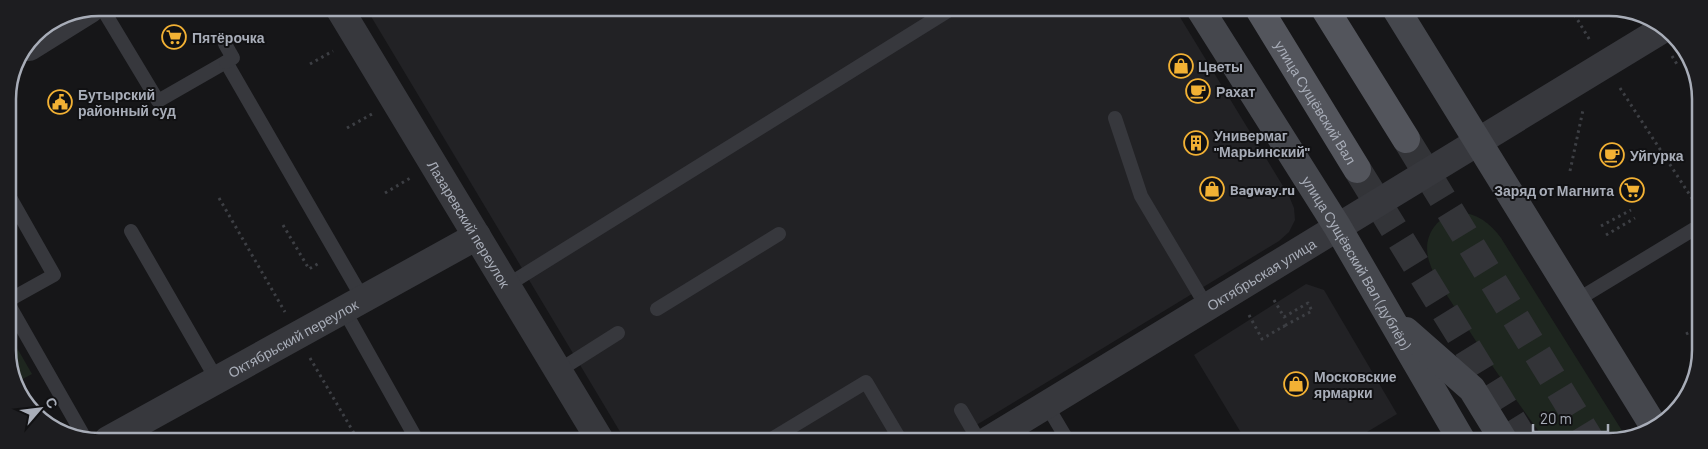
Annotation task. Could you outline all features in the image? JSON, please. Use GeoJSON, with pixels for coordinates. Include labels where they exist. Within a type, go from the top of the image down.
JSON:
{"type":"FeatureCollection","features":[{"type":"Feature","properties":{"kind":"main road","name":"улица Сущёвский Вал (дублёр)"},"geometry":{"type":"LineString","coordinates":[[1204,16],[1337,226],[1457,433]]}},
{"type":"Feature","properties":{"kind":"main road","name":"улица Сущёвский Вал"},"geometry":{"type":"LineString","coordinates":[[1263,16],[1357,169]]}},
{"type":"Feature","properties":{"kind":"main road"},"geometry":{"type":"LineString","coordinates":[[1329,16],[1406,139]]}},
{"type":"Feature","properties":{"kind":"main road"},"geometry":{"type":"LineString","coordinates":[[1400,16],[1651,421]]}},
{"type":"Feature","properties":{"kind":"main road"},"geometry":{"type":"LineString","coordinates":[[1389,318],[1472,389],[1499,433]]}},
{"type":"Feature","properties":{"kind":"street","name":"Лазаревский переулок"},"geometry":{"type":"LineString","coordinates":[[344,16],[596,433]]}},
{"type":"Feature","properties":{"kind":"street"},"geometry":{"type":"LineString","coordinates":[[45,37],[67,24]]}},
{"type":"Feature","properties":{"kind":"street","name":"Октябрьская улица"},"geometry":{"type":"LineString","coordinates":[[1000,433],[1658,32]]}},
{"type":"Feature","properties":{"kind":"street","name":"Октябрьский переулок"},"geometry":{"type":"LineString","coordinates":[[121,433],[477,236]]}},
{"type":"Feature","properties":{"kind":"lane"},"geometry":{"type":"LineString","coordinates":[[107,16],[158,101],[233,58],[225,44]]}},
{"type":"Feature","properties":{"kind":"lane"},"geometry":{"type":"LineString","coordinates":[[506,286],[938,16]]}},
{"type":"Feature","properties":{"kind":"lane"},"geometry":{"type":"LineString","coordinates":[[226,62],[337,253],[354,305],[414,433]]}},
{"type":"Feature","properties":{"kind":"lane"},"geometry":{"type":"LineString","coordinates":[[1115,118],[1141,196],[1206,306]]}},
{"type":"Feature","properties":{"kind":"lane"},"geometry":{"type":"LineString","coordinates":[[16,208],[54,275],[16,296]]}},
{"type":"Feature","properties":{"kind":"lane"},"geometry":{"type":"LineString","coordinates":[[1577,300],[1692,230]]}},
{"type":"Feature","properties":{"kind":"lane"},"geometry":{"type":"LineString","coordinates":[[131,231],[218,380]]}},
{"type":"Feature","properties":{"kind":"lane"},"geometry":{"type":"LineString","coordinates":[[657,309],[779,234]]}},
{"type":"Feature","properties":{"kind":"lane"},"geometry":{"type":"LineString","coordinates":[[16,317],[80,430]]}},
{"type":"Feature","properties":{"kind":"lane"},"geometry":{"type":"LineString","coordinates":[[558,371],[618,333]]}},
{"type":"Feature","properties":{"kind":"lane"},"geometry":{"type":"LineString","coordinates":[[782,433],[866,382],[897,433]]}},
{"type":"Feature","properties":{"kind":"lane"},"geometry":{"type":"LineString","coordinates":[[1046,404],[1063,433]]}},
{"type":"Feature","properties":{"kind":"lane"},"geometry":{"type":"LineString","coordinates":[[961,410],[974,433]]}},
{"type":"Feature","properties":{"kind":"path"},"geometry":{"type":"LineString","coordinates":[[1575,16],[1591,42]]}},
{"type":"Feature","properties":{"kind":"path"},"geometry":{"type":"LineString","coordinates":[[310,64],[333,51]]}},
{"type":"Feature","properties":{"kind":"path"},"geometry":{"type":"LineString","coordinates":[[1672,56],[1678,66]]}},
{"type":"Feature","properties":{"kind":"path"},"geometry":{"type":"LineString","coordinates":[[1620,88],[1692,198]]}},
{"type":"Feature","properties":{"kind":"path"},"geometry":{"type":"LineString","coordinates":[[1570,171],[1583,110]]}},
{"type":"Feature","properties":{"kind":"path"},"geometry":{"type":"LineString","coordinates":[[348,128],[372,114]]}},
{"type":"Feature","properties":{"kind":"path"},"geometry":{"type":"LineString","coordinates":[[385,193],[412,177]]}},
{"type":"Feature","properties":{"kind":"path"},"geometry":{"type":"LineString","coordinates":[[219,198],[286,314]]}},
{"type":"Feature","properties":{"kind":"path"},"geometry":{"type":"LineString","coordinates":[[1601,226],[1631,210]]}},
{"type":"Feature","properties":{"kind":"path"},"geometry":{"type":"LineString","coordinates":[[1606,235],[1636,218]]}},
{"type":"Feature","properties":{"kind":"path"},"geometry":{"type":"LineString","coordinates":[[284,225],[309,269],[337,253]]}},
{"type":"Feature","properties":{"kind":"path"},"geometry":{"type":"LineString","coordinates":[[1249,315],[1262,339],[1285,328],[1312,310],[1308,303],[1284,317],[1274,300]]}},
{"type":"Feature","properties":{"kind":"path"},"geometry":{"type":"LineString","coordinates":[[1686,334],[1692,331]]}},
{"type":"Feature","properties":{"kind":"path"},"geometry":{"type":"LineString","coordinates":[[310,358],[354,433]]}},
{"type":"Feature","properties":{"kind":"shaded area"},"geometry":{"type":"Polygon","coordinates":[[[371,16],[1179,16],[1289,196],[1294,208],[1295,220],[1289,232],[1279,241],[963,433],[621,433],[371,16]]]}},
{"type":"Feature","properties":{"kind":"shaded area"},"geometry":{"type":"Polygon","coordinates":[[[1458,212],[1471,214],[1492,228],[1501,238],[1623,431],[1540,433],[1477,342],[1440,285],[1431,267],[1427,252],[1429,237],[1437,224],[1458,212]]]}},
{"type":"Feature","properties":{"kind":"shaded area","name":"Московские ярмарки"},"geometry":{"type":"Polygon","coordinates":[[[1306,284],[1324,290],[1397,414],[1365,433],[1241,433],[1194,355],[1306,284]]]}},
{"type":"Feature","properties":{"kind":"shaded area"},"geometry":{"type":"Polygon","coordinates":[[[16,346],[32,374],[22,379],[18,366],[16,346]]]}},
{"type":"Feature","properties":{"kind":"tunnel"},"geometry":{"type":"LineString","coordinates":[[1406,139],[1586,433]]}},
{"type":"Feature","properties":{"kind":"tunnel"},"geometry":{"type":"LineString","coordinates":[[1357,169],[1520,433]]}},
{"type":"Feature","properties":{"kind":"place","name":"Пятёрочка"},"geometry":{"type":"Point","coordinates":[174,37]}},
{"type":"Feature","properties":{"kind":"place","name":"Цветы"},"geometry":{"type":"Point","coordinates":[1181,66]}},
{"type":"Feature","properties":{"kind":"place","name":"Рахат"},"geometry":{"type":"Point","coordinates":[1198,91]}},
{"type":"Feature","properties":{"kind":"place","name":"Бутырский районный суд"},"geometry":{"type":"Point","coordinates":[60,102]}},
{"type":"Feature","properties":{"kind":"place","name":"Универмаг \"Марьинский\""},"geometry":{"type":"Point","coordinates":[1196,143]}},
{"type":"Feature","properties":{"kind":"place","name":"Уйгурка"},"geometry":{"type":"Point","coordinates":[1612,155]}},
{"type":"Feature","properties":{"kind":"place","name":"Bagway.ru"},"geometry":{"type":"Point","coordinates":[1212,189]}},
{"type":"Feature","properties":{"kind":"place","name":"Заряд от Магнита"},"geometry":{"type":"Point","coordinates":[1632,190]}},
{"type":"Feature","properties":{"kind":"place","name":"Московские ярмарки"},"geometry":{"type":"Point","coordinates":[1296,384]}}]}
